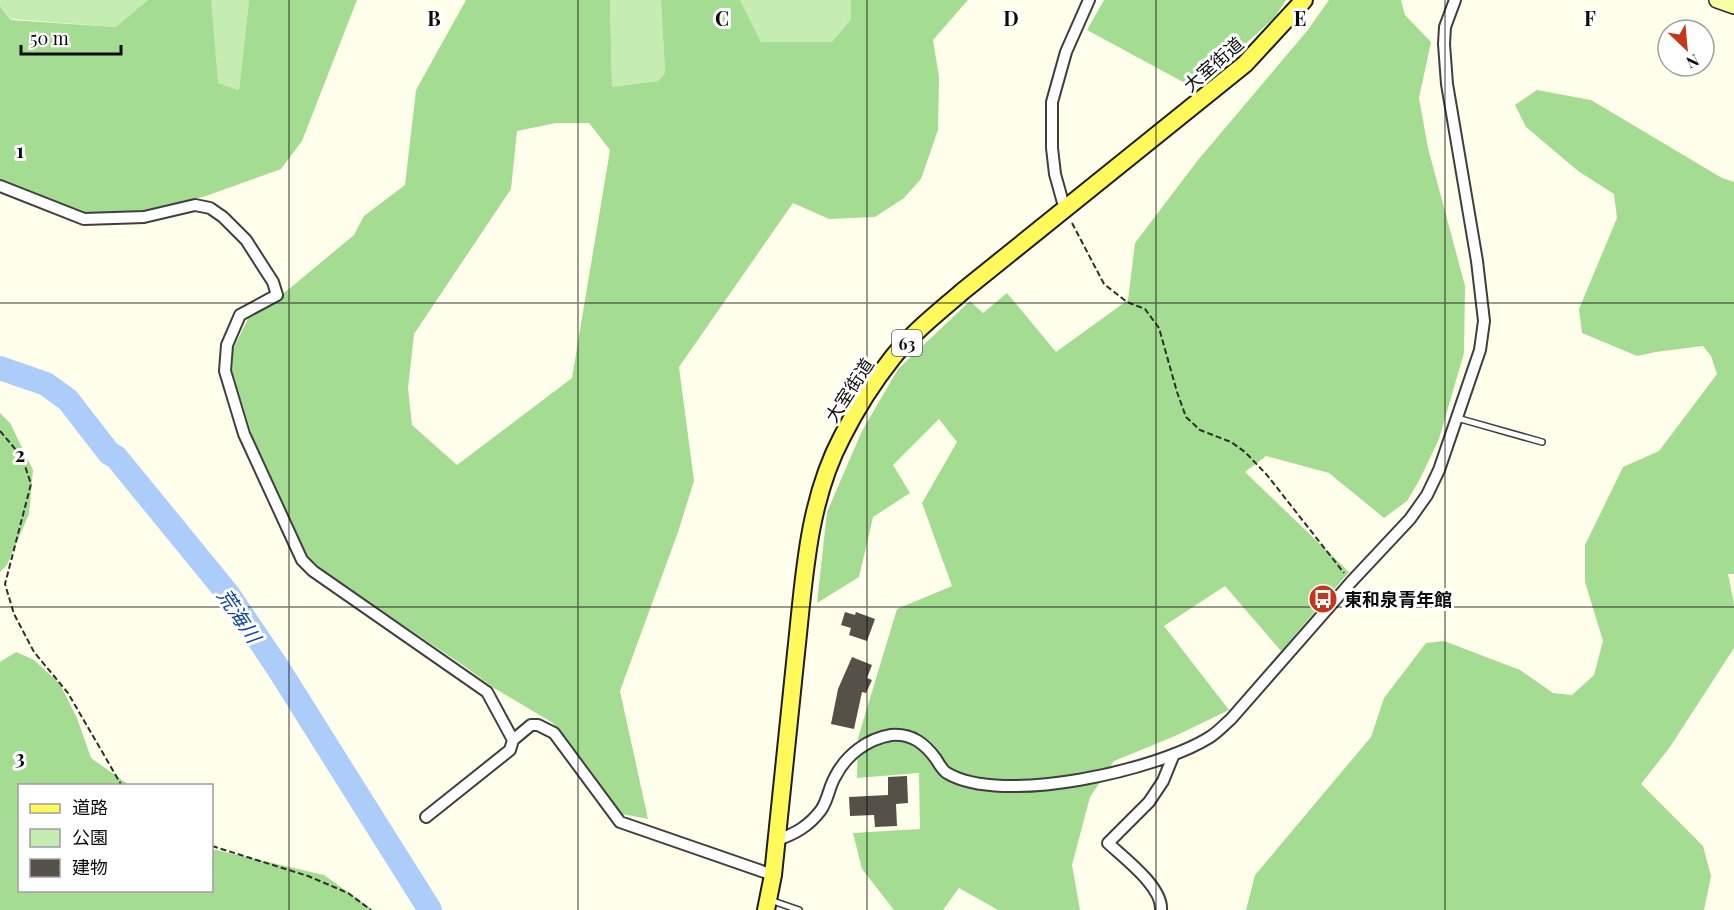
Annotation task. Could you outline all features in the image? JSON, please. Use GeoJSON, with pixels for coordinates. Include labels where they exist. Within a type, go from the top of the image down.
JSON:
{"type":"FeatureCollection","features":[{"type":"Feature","properties":{"kind":"main road","name":"大室街道"},"geometry":{"type":"LineString","coordinates":[[767,905],[773,875],[807,556],[813,523],[825,475],[861,403],[894,356],[963,291],[1245,64],[1304,0]]}},
{"type":"Feature","properties":{"kind":"street"},"geometry":{"type":"LineString","coordinates":[[1065,210],[1055,174],[1052,148],[1052,102],[1066,52],[1089,0]]}},
{"type":"Feature","properties":{"kind":"street"},"geometry":{"type":"LineString","coordinates":[[777,840],[796,834],[813,819],[822,808],[835,776],[849,756],[865,744],[890,735],[909,735],[929,750],[946,773],[982,786],[1002,787],[1094,779],[1174,754],[1210,737],[1231,719],[1351,582],[1410,519],[1427,495],[1439,470],[1480,350],[1484,321],[1477,261],[1447,84],[1445,27],[1455,0]]}},
{"type":"Feature","properties":{"kind":"street"},"geometry":{"type":"LineString","coordinates":[[1717,0],[1734,6]]}},
{"type":"Feature","properties":{"kind":"street"},"geometry":{"type":"LineString","coordinates":[[0,186],[84,219],[144,217],[195,205],[210,208],[223,217],[246,240],[273,282],[277,294],[240,315],[227,345],[225,371],[244,434],[302,560],[313,571],[487,692],[513,740]]}},
{"type":"Feature","properties":{"kind":"street"},"geometry":{"type":"LineString","coordinates":[[426,817],[510,750],[513,740],[531,725],[538,725],[554,733],[620,822],[773,875]]}},
{"type":"Feature","properties":{"kind":"street"},"geometry":{"type":"LineString","coordinates":[[1161,910],[1162,902],[1155,889],[1108,843],[1149,802],[1163,782],[1174,754]]}},
{"type":"Feature","properties":{"kind":"lane"},"geometry":{"type":"LineString","coordinates":[[1456,418],[1542,442]]}},
{"type":"Feature","properties":{"kind":"lane"},"geometry":{"type":"LineString","coordinates":[[767,905],[799,910]]}},
{"type":"Feature","properties":{"kind":"path"},"geometry":{"type":"LineString","coordinates":[[1065,210],[1104,284],[1127,302],[1145,309],[1159,328],[1186,417],[1200,430],[1232,442],[1245,452],[1267,475],[1351,582]]}},
{"type":"Feature","properties":{"kind":"path"},"geometry":{"type":"LineString","coordinates":[[0,431],[22,457],[31,484],[5,584],[14,614],[34,652],[68,693],[121,784]]}},
{"type":"Feature","properties":{"kind":"path"},"geometry":{"type":"LineString","coordinates":[[213,846],[308,876],[348,893],[371,910]]}},
{"type":"Feature","properties":{"kind":"green space"},"geometry":{"type":"Polygon","coordinates":[[[0,0],[249,0],[239,90],[218,83],[116,27],[11,19],[0,6],[0,0]]]}},
{"type":"Feature","properties":{"kind":"green space"},"geometry":{"type":"Polygon","coordinates":[[[148,0],[211,0],[218,83],[239,90],[249,0],[357,0],[302,141],[281,169],[206,196],[143,213],[81,213],[0,181],[0,6],[11,20],[116,27],[148,0]]]}},
{"type":"Feature","properties":{"kind":"green space"},"geometry":{"type":"Polygon","coordinates":[[[466,0],[610,0],[612,87],[658,81],[665,73],[661,0],[740,0],[761,42],[832,42],[851,19],[851,0],[968,0],[933,40],[939,77],[938,130],[921,179],[904,198],[875,217],[829,219],[793,203],[679,367],[694,481],[678,532],[620,691],[648,819],[622,814],[553,723],[494,688],[327,574],[308,557],[253,438],[232,371],[233,349],[249,317],[289,289],[354,235],[364,216],[405,185],[416,90],[466,0]],[[556,123],[517,131],[511,189],[414,334],[408,388],[412,425],[457,465],[572,378],[610,150],[589,123],[556,123]]]}},
{"type":"Feature","properties":{"kind":"green space"},"geometry":{"type":"Polygon","coordinates":[[[610,0],[661,0],[665,73],[658,81],[612,87],[610,0]]]}},
{"type":"Feature","properties":{"kind":"green space"},"geometry":{"type":"Polygon","coordinates":[[[740,0],[851,0],[851,19],[832,42],[761,42],[740,0]]]}},
{"type":"Feature","properties":{"kind":"green space"},"geometry":{"type":"Polygon","coordinates":[[[1104,0],[1286,0],[1274,18],[1196,89],[1087,30],[1104,0]]]}},
{"type":"Feature","properties":{"kind":"green space"},"geometry":{"type":"Polygon","coordinates":[[[1329,0],[1401,0],[1405,15],[1431,42],[1419,98],[1428,148],[1465,286],[1464,353],[1439,439],[1420,479],[1407,501],[1384,518],[1329,473],[1266,456],[1245,472],[1349,572],[1281,651],[1225,586],[1164,626],[1229,710],[1175,736],[1114,761],[1090,797],[1072,865],[1080,910],[998,910],[959,888],[943,910],[894,910],[862,869],[853,833],[920,829],[919,773],[857,778],[858,738],[897,609],[952,586],[922,503],[957,442],[939,419],[893,465],[910,493],[873,517],[859,577],[817,603],[827,512],[862,431],[898,369],[970,301],[983,313],[1007,293],[1056,352],[1128,300],[1135,243],[1198,160],[1307,31],[1329,0]]]}},
{"type":"Feature","properties":{"kind":"green space"},"geometry":{"type":"Polygon","coordinates":[[[1537,90],[1591,100],[1722,178],[1734,182],[1734,574],[1728,574],[1734,604],[1734,648],[1670,747],[1641,784],[1703,846],[1711,876],[1704,910],[1246,910],[1255,875],[1371,737],[1384,698],[1426,643],[1444,641],[1520,670],[1553,693],[1572,695],[1594,675],[1603,641],[1585,582],[1585,545],[1623,467],[1659,451],[1717,374],[1711,356],[1703,346],[1637,356],[1582,333],[1579,309],[1617,218],[1614,194],[1578,171],[1526,127],[1515,105],[1537,90]]]}},
{"type":"Feature","properties":{"kind":"green space"},"geometry":{"type":"Polygon","coordinates":[[[0,413],[10,423],[33,470],[29,514],[7,565],[0,572],[0,413]]]}},
{"type":"Feature","properties":{"kind":"green space"},"geometry":{"type":"Polygon","coordinates":[[[16,652],[34,660],[60,684],[77,718],[91,758],[128,784],[18,784],[18,892],[213,892],[213,849],[324,875],[373,910],[0,910],[0,662],[16,652]]]}},
{"type":"Feature","properties":{"kind":"building"},"geometry":{"type":"Polygon","coordinates":[[[845,612],[855,615],[856,612],[875,619],[867,641],[849,635],[851,628],[841,625],[845,612]]]}},
{"type":"Feature","properties":{"kind":"building"},"geometry":{"type":"Polygon","coordinates":[[[852,657],[872,665],[867,678],[872,680],[866,693],[862,692],[854,729],[831,724],[838,689],[852,657]]]}},
{"type":"Feature","properties":{"kind":"building"},"geometry":{"type":"Polygon","coordinates":[[[907,776],[908,803],[896,804],[897,826],[875,827],[874,815],[850,816],[849,797],[888,795],[888,777],[907,776]]]}},
{"type":"Feature","properties":{"kind":"waterway","name":"荒海川"},"geometry":{"type":"LineString","coordinates":[[0,368],[46,384],[68,400],[109,453],[116,457],[228,594],[278,668],[430,910]]}},
{"type":"Feature","properties":{"kind":"place","name":"東和泉青年館"},"geometry":{"type":"Point","coordinates":[1323,599]}}]}
